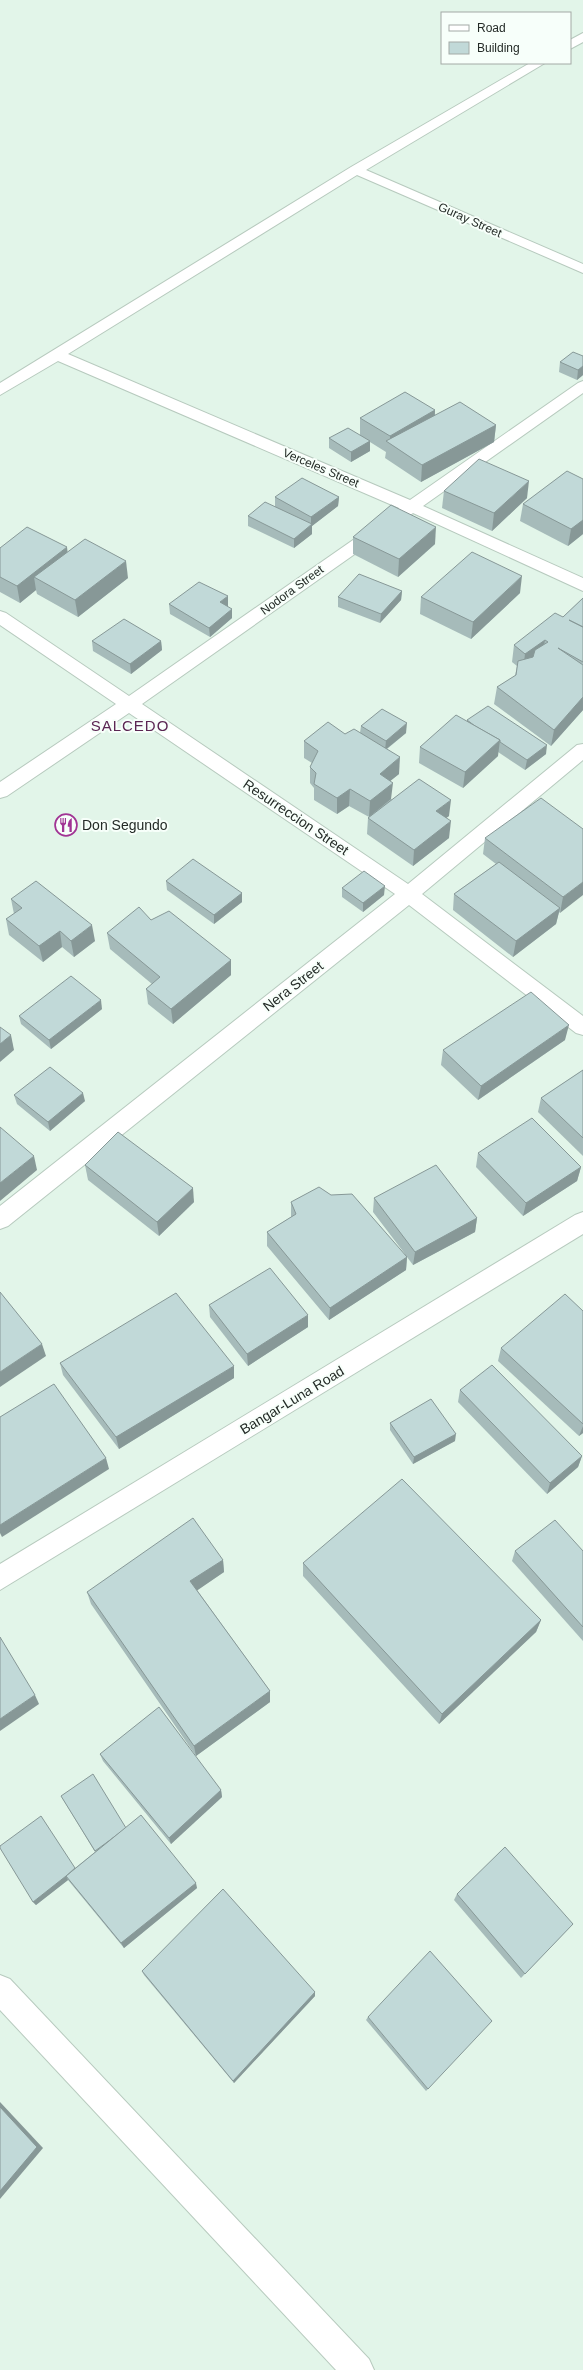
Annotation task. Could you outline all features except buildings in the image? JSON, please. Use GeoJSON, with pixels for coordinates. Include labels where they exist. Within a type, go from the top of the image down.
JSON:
{"type":"FeatureCollection","features":[{"type":"Feature","properties":{"kind":"street"},"geometry":{"type":"LineString","coordinates":[[571,44],[583,37]]}},
{"type":"Feature","properties":{"kind":"street"},"geometry":{"type":"LineString","coordinates":[[0,390],[356,170],[537,64]]}},
{"type":"Feature","properties":{"kind":"street","name":"Guray Street"},"geometry":{"type":"LineString","coordinates":[[356,170],[583,270]]}},
{"type":"Feature","properties":{"kind":"street","name":"Verceles Street"},"geometry":{"type":"LineString","coordinates":[[57,355],[410,506],[583,585]]}},
{"type":"Feature","properties":{"kind":"street","name":"Nodora Street"},"geometry":{"type":"LineString","coordinates":[[0,791],[131,705],[410,506],[583,386]]}},
{"type":"Feature","properties":{"kind":"street","name":"Resurreccion Street"},"geometry":{"type":"LineString","coordinates":[[0,618],[409,894],[583,1027]]}},
{"type":"Feature","properties":{"kind":"street","name":"Nera Street"},"geometry":{"type":"LineString","coordinates":[[0,1219],[409,894],[583,750]]}},
{"type":"Feature","properties":{"kind":"street","name":"Bangar-Luna Road"},"geometry":{"type":"LineString","coordinates":[[0,1578],[583,1222]]}},
{"type":"Feature","properties":{"kind":"street"},"geometry":{"type":"LineString","coordinates":[[0,1989],[358,2370]]}},
{"type":"Feature","properties":{"kind":"place","name":"Don Segundo"},"geometry":{"type":"Point","coordinates":[66,825]}},
{"type":"Feature","properties":{"kind":"district","name":"SALCEDO"},"geometry":{"type":"Point","coordinates":[130,725]}}]}
